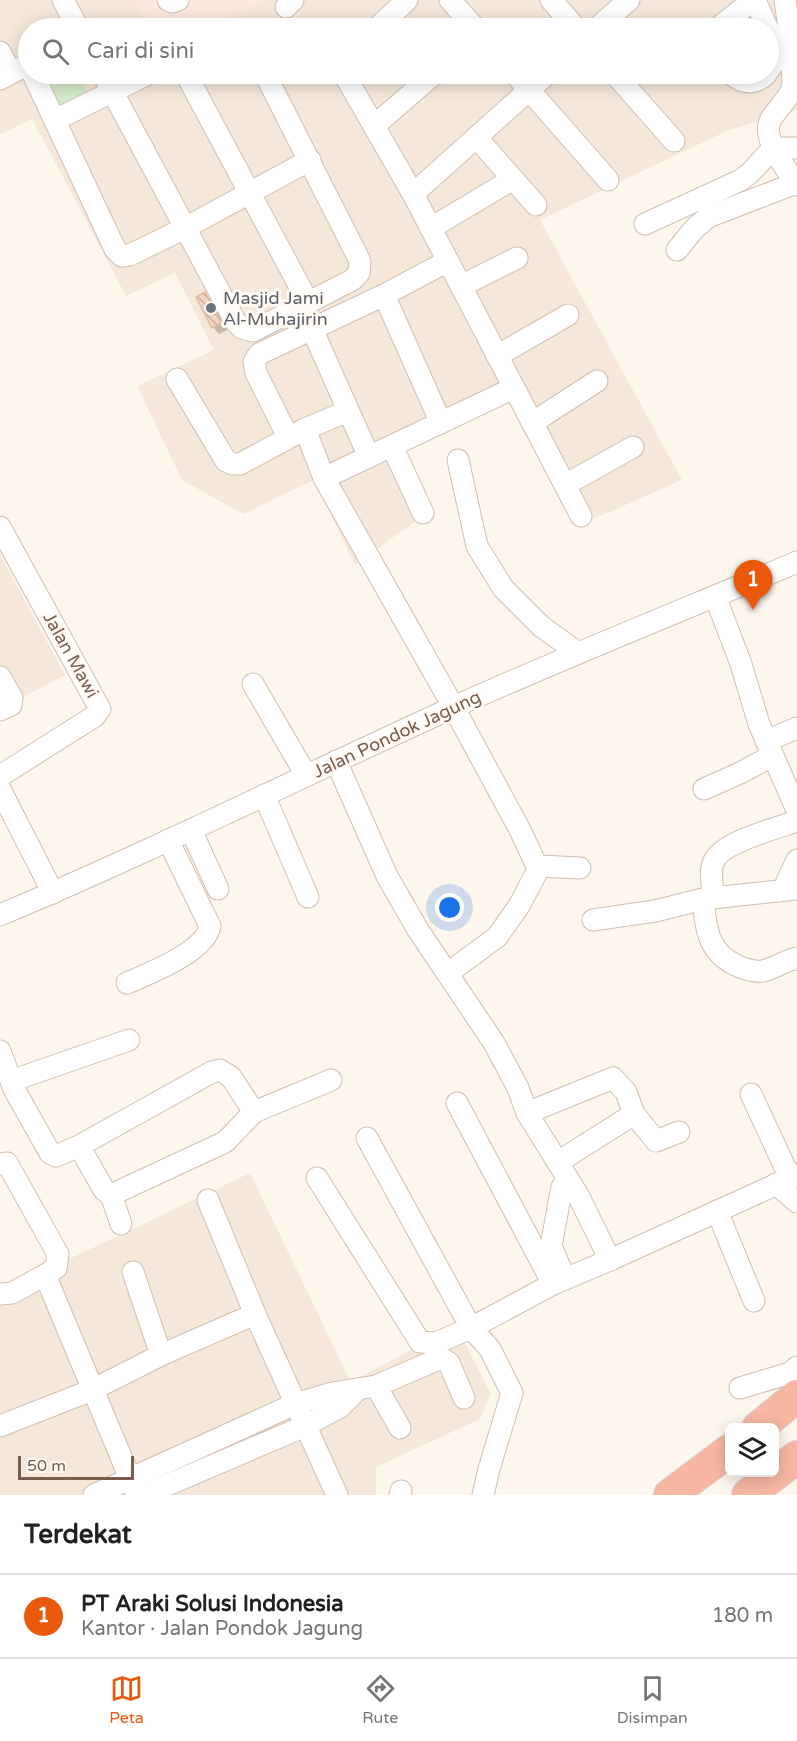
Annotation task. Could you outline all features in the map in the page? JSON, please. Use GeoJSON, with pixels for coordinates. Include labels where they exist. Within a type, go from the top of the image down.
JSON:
{"type":"FeatureCollection","features":[{"type":"Feature","properties":{"kind":"highway"},"geometry":{"type":"LineString","coordinates":[[764,1423],[797,1396]]}},
{"type":"Feature","properties":{"kind":"highway"},"geometry":{"type":"LineString","coordinates":[[670,1495],[725,1453]]}},
{"type":"Feature","properties":{"kind":"highway"},"geometry":{"type":"LineString","coordinates":[[748,1495],[797,1457]]}},
{"type":"Feature","properties":{"kind":"street"},"geometry":{"type":"LineString","coordinates":[[63,0],[73,18]]}},
{"type":"Feature","properties":{"kind":"street"},"geometry":{"type":"LineString","coordinates":[[168,0],[172,2],[178,0]]}},
{"type":"Feature","properties":{"kind":"street"},"geometry":{"type":"LineString","coordinates":[[388,18],[407,0]]}},
{"type":"Feature","properties":{"kind":"street"},"geometry":{"type":"LineString","coordinates":[[450,0],[466,18]]}},
{"type":"Feature","properties":{"kind":"street"},"geometry":{"type":"LineString","coordinates":[[551,0],[567,18]]}},
{"type":"Feature","properties":{"kind":"street"},"geometry":{"type":"LineString","coordinates":[[608,18],[629,0]]}},
{"type":"Feature","properties":{"kind":"street"},"geometry":{"type":"LineString","coordinates":[[731,18],[754,0],[762,18]]}},
{"type":"Feature","properties":{"kind":"street"},"geometry":{"type":"LineString","coordinates":[[677,250],[694,229],[708,217],[796,184],[773,148],[768,130],[769,124],[795,87],[790,8]]}},
{"type":"Feature","properties":{"kind":"street"},"geometry":{"type":"LineString","coordinates":[[0,52],[13,72]]}},
{"type":"Feature","properties":{"kind":"street"},"geometry":{"type":"LineString","coordinates":[[38,84],[115,249],[122,256],[130,255],[185,228],[310,160]]}},
{"type":"Feature","properties":{"kind":"street"},"geometry":{"type":"LineString","coordinates":[[55,120],[105,84]]}},
{"type":"Feature","properties":{"kind":"street"},"geometry":{"type":"LineString","coordinates":[[109,84],[235,321],[242,328],[253,331],[352,280],[359,273],[360,261],[270,84]]}},
{"type":"Feature","properties":{"kind":"street"},"geometry":{"type":"LineString","coordinates":[[191,84],[308,302]]}},
{"type":"Feature","properties":{"kind":"street"},"geometry":{"type":"LineString","coordinates":[[350,84],[413,194],[581,516]]}},
{"type":"Feature","properties":{"kind":"street"},"geometry":{"type":"LineString","coordinates":[[374,126],[422,84]]}},
{"type":"Feature","properties":{"kind":"street"},"geometry":{"type":"LineString","coordinates":[[524,84],[608,180]]}},
{"type":"Feature","properties":{"kind":"street"},"geometry":{"type":"LineString","coordinates":[[413,194],[536,84]]}},
{"type":"Feature","properties":{"kind":"street"},"geometry":{"type":"LineString","coordinates":[[624,84],[674,141]]}},
{"type":"Feature","properties":{"kind":"street"},"geometry":{"type":"LineString","coordinates":[[476,137],[536,205]]}},
{"type":"Feature","properties":{"kind":"street"},"geometry":{"type":"LineString","coordinates":[[645,224],[741,180],[773,148],[797,148]]}},
{"type":"Feature","properties":{"kind":"street"},"geometry":{"type":"LineString","coordinates":[[431,228],[513,179]]}},
{"type":"Feature","properties":{"kind":"street"},"geometry":{"type":"LineString","coordinates":[[461,286],[517,258]]}},
{"type":"Feature","properties":{"kind":"street"},"geometry":{"type":"LineString","coordinates":[[448,261],[384,295],[259,354],[254,362],[256,373],[324,478],[454,708],[535,862],[540,866],[580,868]]}},
{"type":"Feature","properties":{"kind":"street"},"geometry":{"type":"LineString","coordinates":[[384,295],[441,423]]}},
{"type":"Feature","properties":{"kind":"street"},"geometry":{"type":"LineString","coordinates":[[498,356],[568,315]]}},
{"type":"Feature","properties":{"kind":"street"},"geometry":{"type":"LineString","coordinates":[[312,329],[369,457]]}},
{"type":"Feature","properties":{"kind":"street"},"geometry":{"type":"LineString","coordinates":[[177,379],[226,461],[232,464],[240,464],[297,433],[348,411]]}},
{"type":"Feature","properties":{"kind":"street"},"geometry":{"type":"LineString","coordinates":[[532,423],[597,381]]}},
{"type":"Feature","properties":{"kind":"street"},"geometry":{"type":"LineString","coordinates":[[324,478],[514,388]]}},
{"type":"Feature","properties":{"kind":"street"},"geometry":{"type":"LineString","coordinates":[[392,446],[423,513]]}},
{"type":"Feature","properties":{"kind":"street"},"geometry":{"type":"LineString","coordinates":[[566,485],[633,447]]}},
{"type":"Feature","properties":{"kind":"street"},"geometry":{"type":"LineString","coordinates":[[458,460],[477,546],[503,588],[542,627],[577,652]]}},
{"type":"Feature","properties":{"kind":"street","name":"Jalan Mawi"},"geometry":{"type":"LineString","coordinates":[[0,527],[100,709],[95,716],[0,776]]}},
{"type":"Feature","properties":{"kind":"street","name":"Jalan Pondok Jagung"},"geometry":{"type":"LineString","coordinates":[[0,915],[191,830],[336,761],[577,652],[797,562]]}},
{"type":"Feature","properties":{"kind":"street"},"geometry":{"type":"LineString","coordinates":[[715,596],[769,748],[797,810]]}},
{"type":"Feature","properties":{"kind":"street"},"geometry":{"type":"LineString","coordinates":[[0,677],[12,698],[11,705],[0,710]]}},
{"type":"Feature","properties":{"kind":"street"},"geometry":{"type":"LineString","coordinates":[[253,684],[306,775]]}},
{"type":"Feature","properties":{"kind":"street"},"geometry":{"type":"LineString","coordinates":[[704,789],[740,773],[797,728]]}},
{"type":"Feature","properties":{"kind":"street"},"geometry":{"type":"LineString","coordinates":[[336,761],[387,876],[418,930],[494,1043],[518,1088],[527,1113],[563,1170],[610,1260]]}},
{"type":"Feature","properties":{"kind":"street"},"geometry":{"type":"LineString","coordinates":[[0,789],[52,893]]}},
{"type":"Feature","properties":{"kind":"street"},"geometry":{"type":"LineString","coordinates":[[264,795],[308,897]]}},
{"type":"Feature","properties":{"kind":"street"},"geometry":{"type":"LineString","coordinates":[[797,820],[736,843],[719,853],[712,863],[708,898],[708,936],[724,959],[749,970],[760,972],[797,958]]}},
{"type":"Feature","properties":{"kind":"street"},"geometry":{"type":"LineString","coordinates":[[191,830],[218,889]]}},
{"type":"Feature","properties":{"kind":"street"},"geometry":{"type":"LineString","coordinates":[[127,983],[174,963],[209,931],[210,926],[168,840]]}},
{"type":"Feature","properties":{"kind":"street"},"geometry":{"type":"LineString","coordinates":[[592,920],[655,911],[708,898],[790,890],[797,860]]}},
{"type":"Feature","properties":{"kind":"street"},"geometry":{"type":"LineString","coordinates":[[448,973],[497,937],[519,906],[540,866]]}},
{"type":"Feature","properties":{"kind":"street"},"geometry":{"type":"LineString","coordinates":[[8,1089],[129,1040]]}},
{"type":"Feature","properties":{"kind":"street"},"geometry":{"type":"LineString","coordinates":[[0,1051],[8,1089],[50,1153],[56,1156],[79,1146],[212,1072],[220,1070],[231,1077],[254,1112]]}},
{"type":"Feature","properties":{"kind":"street"},"geometry":{"type":"LineString","coordinates":[[527,1113],[614,1078],[626,1092],[634,1114],[656,1142],[679,1132]]}},
{"type":"Feature","properties":{"kind":"street"},"geometry":{"type":"LineString","coordinates":[[111,1196],[225,1142],[254,1112],[332,1080]]}},
{"type":"Feature","properties":{"kind":"street"},"geometry":{"type":"LineString","coordinates":[[751,1094],[797,1202]]}},
{"type":"Feature","properties":{"kind":"street"},"geometry":{"type":"LineString","coordinates":[[457,1103],[559,1281]]}},
{"type":"Feature","properties":{"kind":"street"},"geometry":{"type":"LineString","coordinates":[[559,1281],[551,1246],[563,1170],[634,1114]]}},
{"type":"Feature","properties":{"kind":"street"},"geometry":{"type":"LineString","coordinates":[[367,1138],[471,1328],[490,1349],[513,1393],[483,1495]]}},
{"type":"Feature","properties":{"kind":"street"},"geometry":{"type":"LineString","coordinates":[[79,1146],[104,1190],[111,1196],[121,1224]]}},
{"type":"Feature","properties":{"kind":"street"},"geometry":{"type":"LineString","coordinates":[[0,1164],[7,1163],[58,1254],[56,1268],[12,1293],[0,1294]]}},
{"type":"Feature","properties":{"kind":"street"},"geometry":{"type":"LineString","coordinates":[[316,1178],[420,1342],[436,1344],[559,1281],[788,1179]]}},
{"type":"Feature","properties":{"kind":"street"},"geometry":{"type":"LineString","coordinates":[[208,1200],[255,1314],[337,1495]]}},
{"type":"Feature","properties":{"kind":"street"},"geometry":{"type":"LineString","coordinates":[[717,1211],[754,1301]]}},
{"type":"Feature","properties":{"kind":"street"},"geometry":{"type":"LineString","coordinates":[[133,1272],[161,1355]]}},
{"type":"Feature","properties":{"kind":"street"},"geometry":{"type":"LineString","coordinates":[[45,1275],[92,1390],[137,1490]]}},
{"type":"Feature","properties":{"kind":"street"},"geometry":{"type":"LineString","coordinates":[[1,1424],[92,1390],[161,1355],[255,1314]]}},
{"type":"Feature","properties":{"kind":"street"},"geometry":{"type":"LineString","coordinates":[[137,1490],[295,1404],[366,1388],[441,1358],[449,1363],[464,1398]]}},
{"type":"Feature","properties":{"kind":"street"},"geometry":{"type":"LineString","coordinates":[[740,1388],[790,1373],[797,1367]]}},
{"type":"Feature","properties":{"kind":"street"},"geometry":{"type":"LineString","coordinates":[[94,1495],[137,1490],[305,1426],[340,1407],[366,1388]]}},
{"type":"Feature","properties":{"kind":"street"},"geometry":{"type":"LineString","coordinates":[[366,1388],[400,1428]]}},
{"type":"Feature","properties":{"kind":"shaded area"},"geometry":{"type":"Polygon","coordinates":[[[0,0],[797,0],[797,110],[729,130],[540,220],[682,480],[578,526],[509,399],[402,449],[431,510],[355,565],[314,480],[243,514],[182,480],[137,386],[214,350],[175,273],[126,296],[32,119],[0,135],[0,0]]]}},
{"type":"Feature","properties":{"kind":"shaded area"},"geometry":{"type":"Polygon","coordinates":[[[134,0],[264,0],[229,18],[144,18],[134,0]]]}},
{"type":"Feature","properties":{"kind":"shaded area"},"geometry":{"type":"Polygon","coordinates":[[[0,554],[65,675],[0,710],[0,554]]]}},
{"type":"Feature","properties":{"kind":"shaded area"},"geometry":{"type":"Polygon","coordinates":[[[250,1173],[351,1382],[449,1329],[467,1347],[491,1394],[480,1419],[376,1467],[376,1495],[0,1495],[0,1292],[250,1173]]]}},
{"type":"Feature","properties":{"kind":"green space"},"geometry":{"type":"Polygon","coordinates":[[[47,84],[82,84],[87,93],[55,109],[47,84]]]}},
{"type":"Feature","properties":{"kind":"building","name":"Masjid Jami Al-Muhajirin"},"geometry":{"type":"Polygon","coordinates":[[[205,292],[221,323],[212,328],[196,297],[205,292]]]}},
{"type":"Feature","properties":{"kind":"place","name":"Masjid Jami Al-Muhajirin"},"geometry":{"type":"Point","coordinates":[211,308]}},
{"type":"Feature","properties":{"kind":"place","name":"PT Araki Solusi Indonesia"},"geometry":{"type":"Point","coordinates":[753,610]}}]}
